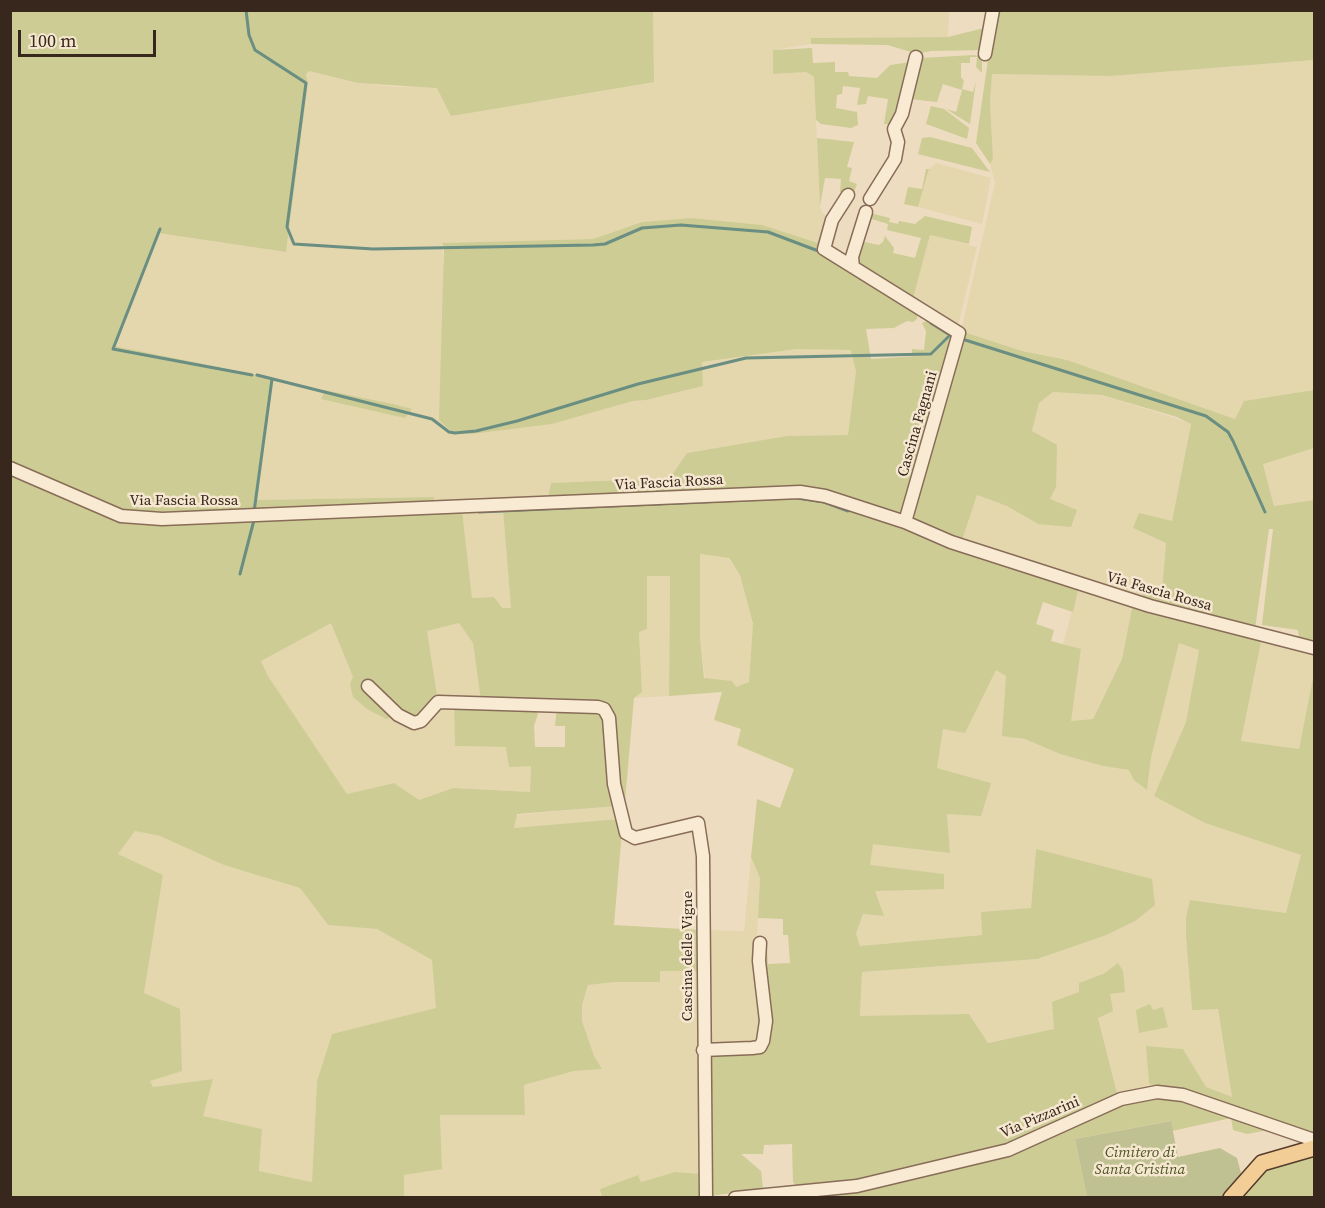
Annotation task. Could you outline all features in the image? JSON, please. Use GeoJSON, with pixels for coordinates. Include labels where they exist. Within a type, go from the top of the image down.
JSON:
{"type":"FeatureCollection","features":[{"type":"Feature","properties":{"kind":"main road"},"geometry":{"type":"LineString","coordinates":[[1231,1197],[1262,1163],[1314,1148]]}},
{"type":"Feature","properties":{"kind":"street"},"geometry":{"type":"LineString","coordinates":[[985,54],[993,10]]}},
{"type":"Feature","properties":{"kind":"street"},"geometry":{"type":"LineString","coordinates":[[870,199],[895,159],[898,142],[894,129],[902,114],[916,57]]}},
{"type":"Feature","properties":{"kind":"street"},"geometry":{"type":"LineString","coordinates":[[848,195],[832,220],[824,249],[853,267]]}},
{"type":"Feature","properties":{"kind":"street"},"geometry":{"type":"LineString","coordinates":[[853,267],[852,257],[866,212]]}},
{"type":"Feature","properties":{"kind":"street","name":"Cascina Fagnani"},"geometry":{"type":"LineString","coordinates":[[853,267],[958,333],[905,522]]}},
{"type":"Feature","properties":{"kind":"street","name":"Via Fascia Rossa"},"geometry":{"type":"LineString","coordinates":[[10,468],[121,516],[162,519],[800,492],[825,496],[905,522],[951,542],[1150,606],[1314,648]]}},
{"type":"Feature","properties":{"kind":"street","name":"Cascina delle Vigne"},"geometry":{"type":"LineString","coordinates":[[368,686],[398,715],[414,723],[421,721],[438,702],[589,706],[604,710],[609,718],[610,760],[622,823],[629,836],[646,836],[698,823],[703,856],[706,1197]]}},
{"type":"Feature","properties":{"kind":"street"},"geometry":{"type":"LineString","coordinates":[[703,1050],[760,1047],[764,1041],[766,1021],[760,943]]}},
{"type":"Feature","properties":{"kind":"street","name":"Via Pizzarini"},"geometry":{"type":"LineString","coordinates":[[735,1197],[857,1186],[1008,1150],[1121,1099],[1157,1092],[1183,1095],[1314,1140]]}},
{"type":"Feature","properties":{"kind":"shaded area"},"geometry":{"type":"Polygon","coordinates":[[[653,11],[949,11],[948,37],[812,38],[811,44],[773,50],[773,74],[806,72],[814,77],[820,206],[822,213],[828,217],[821,244],[762,225],[691,218],[642,222],[593,239],[442,243],[453,433],[472,434],[552,424],[633,401],[702,386],[702,362],[797,349],[852,350],[856,371],[848,435],[787,436],[687,453],[671,478],[551,483],[547,502],[434,506],[434,497],[256,500],[273,378],[113,346],[158,233],[286,252],[308,83],[306,73],[309,71],[358,83],[395,87],[654,82],[653,11]],[[326,390],[321,398],[411,409],[326,390]]]}},
{"type":"Feature","properties":{"kind":"shaded area"},"geometry":{"type":"Polygon","coordinates":[[[1314,60],[1314,390],[1244,401],[1235,419],[1067,360],[1022,351],[961,331],[995,183],[990,164],[993,159],[990,102],[992,74],[1111,76],[1314,60]]]}},
{"type":"Feature","properties":{"kind":"shaded area"},"geometry":{"type":"Polygon","coordinates":[[[936,163],[991,178],[982,224],[918,207],[929,169],[936,163]]]}},
{"type":"Feature","properties":{"kind":"shaded area"},"geometry":{"type":"Polygon","coordinates":[[[930,235],[977,247],[958,326],[912,302],[930,235]]]}},
{"type":"Feature","properties":{"kind":"shaded area"},"geometry":{"type":"Polygon","coordinates":[[[1053,392],[1102,395],[1191,423],[1172,521],[1133,528],[1166,543],[1162,591],[1144,593],[1139,598],[962,540],[977,495],[1007,506],[1038,524],[1050,499],[1032,431],[1039,403],[1053,392]]]}},
{"type":"Feature","properties":{"kind":"shaded area"},"geometry":{"type":"Polygon","coordinates":[[[1314,448],[1314,500],[1274,506],[1263,463],[1314,448]]]}},
{"type":"Feature","properties":{"kind":"shaded area"},"geometry":{"type":"Polygon","coordinates":[[[462,510],[503,510],[511,608],[501,608],[494,597],[472,598],[462,510]]]}},
{"type":"Feature","properties":{"kind":"shaded area"},"geometry":{"type":"Polygon","coordinates":[[[699,554],[728,558],[740,575],[753,625],[749,682],[735,687],[732,681],[705,679],[700,638],[699,554]]]}},
{"type":"Feature","properties":{"kind":"shaded area"},"geometry":{"type":"Polygon","coordinates":[[[646,576],[670,576],[669,696],[634,698],[642,692],[639,632],[646,576]]]}},
{"type":"Feature","properties":{"kind":"shaded area"},"geometry":{"type":"Polygon","coordinates":[[[1079,586],[1133,603],[1122,659],[1093,719],[1070,721],[1081,650],[1063,644],[1079,586]]]}},
{"type":"Feature","properties":{"kind":"shaded area"},"geometry":{"type":"Polygon","coordinates":[[[331,622],[353,677],[353,697],[367,709],[386,719],[454,703],[455,746],[506,747],[531,766],[530,792],[453,788],[419,800],[394,783],[347,794],[268,676],[261,660],[331,622]]]}},
{"type":"Feature","properties":{"kind":"shaded area"},"geometry":{"type":"Polygon","coordinates":[[[459,623],[473,643],[481,701],[438,701],[427,631],[459,623]]]}},
{"type":"Feature","properties":{"kind":"shaded area"},"geometry":{"type":"Polygon","coordinates":[[[1261,642],[1314,651],[1314,673],[1299,749],[1241,741],[1261,642]]]}},
{"type":"Feature","properties":{"kind":"shaded area"},"geometry":{"type":"Polygon","coordinates":[[[1179,643],[1199,649],[1186,722],[1155,796],[1205,823],[1302,855],[1287,913],[1190,900],[1186,917],[1186,937],[1192,1009],[1218,1009],[1232,1098],[1206,1087],[1183,1049],[1147,1046],[1149,1083],[1158,1090],[1118,1097],[1098,1017],[1109,994],[1105,973],[1079,983],[1080,992],[1055,1029],[988,1043],[969,1014],[860,1017],[862,972],[1037,959],[1104,936],[1036,849],[1031,909],[981,912],[982,935],[860,946],[856,934],[863,914],[883,916],[874,891],[943,874],[869,866],[873,843],[950,853],[947,814],[991,783],[937,768],[943,728],[965,733],[996,669],[1006,676],[1019,739],[1025,739],[1060,754],[1103,766],[1129,770],[1147,789],[1151,758],[1179,643]]]}},
{"type":"Feature","properties":{"kind":"shaded area"},"geometry":{"type":"Polygon","coordinates":[[[618,806],[620,819],[514,829],[516,815],[618,806]]]}},
{"type":"Feature","properties":{"kind":"shaded area"},"geometry":{"type":"Polygon","coordinates":[[[135,831],[160,836],[224,865],[300,888],[328,925],[377,929],[432,960],[437,1008],[332,1034],[317,1081],[312,1182],[259,1171],[262,1129],[202,1116],[213,1079],[153,1087],[149,1081],[144,993],[163,875],[118,854],[135,831]]]}},
{"type":"Feature","properties":{"kind":"shaded area"},"geometry":{"type":"Polygon","coordinates":[[[751,857],[760,878],[757,938],[758,1043],[706,1049],[706,930],[744,931],[751,857]]]}},
{"type":"Feature","properties":{"kind":"shaded area"},"geometry":{"type":"Polygon","coordinates":[[[660,971],[700,971],[702,1174],[675,1172],[640,1182],[638,1175],[600,1189],[602,1197],[404,1198],[404,1175],[442,1168],[440,1115],[525,1115],[524,1085],[574,1071],[601,1069],[582,1021],[582,1005],[588,985],[615,982],[660,982],[660,971]]]}},
{"type":"Feature","properties":{"kind":"green space"},"geometry":{"type":"Polygon","coordinates":[[[10,11],[653,11],[654,82],[451,116],[437,88],[358,83],[309,71],[306,74],[308,83],[286,252],[158,233],[114,346],[273,378],[256,500],[434,497],[434,506],[462,510],[472,598],[494,597],[502,608],[511,608],[503,510],[799,496],[825,499],[1079,586],[1073,612],[1043,602],[1036,624],[1054,630],[1051,641],[1081,649],[1071,721],[1093,719],[1122,659],[1133,603],[1261,642],[1241,741],[1299,749],[1314,673],[1314,1135],[1158,1090],[1149,1083],[1146,1046],[1183,1049],[1206,1087],[1232,1097],[1218,1009],[1192,1010],[1186,937],[1186,917],[1190,900],[1286,913],[1301,855],[1205,823],[1154,796],[1186,722],[1199,650],[1179,643],[1151,758],[1147,790],[1134,780],[1129,770],[1103,766],[1060,754],[1025,739],[1002,736],[1006,676],[996,670],[965,733],[943,729],[937,768],[991,783],[981,816],[947,814],[950,853],[873,844],[870,865],[944,874],[944,889],[875,891],[884,916],[863,914],[856,934],[860,946],[982,935],[981,912],[1031,908],[1036,849],[1152,879],[1155,905],[1135,921],[1104,936],[1037,959],[862,972],[860,1016],[969,1014],[988,1043],[1054,1029],[1052,1002],[1079,992],[1079,983],[1105,973],[1118,963],[1123,971],[1125,992],[1110,994],[1113,1011],[1098,1018],[1118,1097],[1015,1145],[857,1181],[798,1188],[793,1182],[792,1144],[764,1145],[763,1154],[741,1154],[761,1171],[763,1189],[709,1196],[706,1054],[758,1043],[757,938],[766,937],[768,964],[790,963],[788,935],[783,935],[783,919],[758,918],[760,878],[751,857],[757,799],[780,808],[794,769],[737,745],[741,729],[714,720],[722,692],[669,696],[670,576],[647,576],[647,629],[639,632],[642,692],[634,698],[624,813],[606,706],[481,701],[473,643],[459,623],[427,631],[438,701],[420,720],[398,716],[386,719],[367,709],[353,697],[350,684],[353,677],[331,623],[261,661],[268,676],[347,794],[394,783],[419,800],[453,788],[530,792],[531,766],[509,767],[506,747],[455,746],[454,703],[535,708],[538,714],[534,726],[535,747],[565,747],[565,726],[555,726],[557,708],[595,709],[603,714],[618,806],[517,814],[514,828],[620,819],[622,831],[614,925],[700,930],[700,971],[660,971],[660,982],[615,982],[588,985],[582,1005],[582,1021],[594,1056],[602,1069],[574,1071],[524,1085],[525,1115],[440,1115],[442,1169],[404,1175],[404,1197],[11,1197],[10,11]],[[700,554],[700,638],[704,678],[732,681],[736,687],[749,682],[753,624],[740,575],[729,558],[700,554]],[[135,831],[118,854],[163,875],[144,993],[180,1009],[182,1071],[150,1081],[153,1087],[213,1079],[203,1116],[262,1129],[259,1171],[312,1182],[317,1081],[332,1034],[436,1008],[432,960],[377,929],[328,925],[300,888],[224,865],[160,836],[135,831]]]}},
{"type":"Feature","properties":{"kind":"green space"},"geometry":{"type":"Polygon","coordinates":[[[995,11],[1314,11],[1314,60],[1111,76],[992,74],[990,102],[993,159],[990,164],[976,143],[995,11]]]}},
{"type":"Feature","properties":{"kind":"green space"},"geometry":{"type":"Polygon","coordinates":[[[988,27],[985,50],[931,51],[917,54],[888,45],[811,44],[811,38],[948,37],[988,27]]]}},
{"type":"Feature","properties":{"kind":"green space"},"geometry":{"type":"Polygon","coordinates":[[[812,48],[813,63],[835,62],[835,72],[848,72],[849,76],[877,78],[890,65],[911,62],[900,112],[890,124],[884,124],[888,99],[868,96],[866,104],[857,105],[860,88],[843,86],[842,94],[837,95],[836,108],[857,112],[858,125],[851,128],[821,124],[816,120],[814,77],[806,72],[773,74],[773,50],[812,48]]]}},
{"type":"Feature","properties":{"kind":"green space"},"geometry":{"type":"Polygon","coordinates":[[[974,55],[982,57],[982,73],[976,67],[977,57],[970,57],[970,63],[961,63],[961,77],[964,81],[962,89],[973,92],[976,81],[970,124],[946,109],[956,112],[962,90],[943,84],[937,102],[910,99],[922,58],[974,55]]]}},
{"type":"Feature","properties":{"kind":"green space"},"geometry":{"type":"Polygon","coordinates":[[[931,106],[944,109],[969,128],[967,139],[926,124],[931,106]]]}},
{"type":"Feature","properties":{"kind":"green space"},"geometry":{"type":"Polygon","coordinates":[[[930,137],[972,148],[990,172],[918,154],[922,138],[930,137]]]}},
{"type":"Feature","properties":{"kind":"green space"},"geometry":{"type":"Polygon","coordinates":[[[817,138],[854,142],[847,167],[852,168],[849,181],[857,184],[854,192],[840,192],[841,179],[825,178],[820,206],[817,138]]]}},
{"type":"Feature","properties":{"kind":"green space"},"geometry":{"type":"Polygon","coordinates":[[[926,169],[929,169],[918,207],[904,204],[908,187],[922,189],[926,169]]]}},
{"type":"Feature","properties":{"kind":"green space"},"geometry":{"type":"Polygon","coordinates":[[[866,212],[890,218],[889,222],[898,224],[899,221],[915,224],[925,216],[972,227],[969,244],[930,235],[912,302],[857,267],[854,255],[860,241],[879,245],[885,236],[894,248],[893,253],[915,258],[921,238],[887,230],[888,224],[872,219],[866,212]]]}},
{"type":"Feature","properties":{"kind":"green space"},"geometry":{"type":"Polygon","coordinates":[[[691,218],[762,225],[821,244],[818,249],[917,315],[917,319],[913,322],[907,321],[894,328],[866,329],[871,359],[933,355],[950,336],[953,338],[909,493],[899,519],[827,493],[547,502],[551,483],[670,478],[687,453],[787,436],[848,435],[856,371],[851,350],[797,349],[702,362],[703,386],[633,401],[552,424],[472,434],[453,433],[439,420],[444,248],[442,243],[593,239],[642,222],[691,218]]]}},
{"type":"Feature","properties":{"kind":"green space"},"geometry":{"type":"Polygon","coordinates":[[[927,321],[948,334],[931,353],[912,354],[912,349],[924,350],[926,331],[922,323],[927,321]]]}},
{"type":"Feature","properties":{"kind":"green space"},"geometry":{"type":"Polygon","coordinates":[[[961,331],[1022,351],[1067,360],[1235,419],[1244,401],[1314,390],[1314,448],[1263,464],[1274,506],[1314,500],[1314,640],[1299,638],[1298,630],[1262,625],[1273,529],[1269,529],[1255,629],[1139,598],[1144,593],[1162,591],[1166,543],[1133,528],[1139,513],[1172,521],[1191,424],[1177,417],[1102,395],[1053,392],[1039,403],[1032,431],[1057,445],[1056,487],[1050,499],[1077,510],[1071,527],[1038,524],[1007,506],[977,495],[962,540],[918,524],[910,517],[961,331]]]}},
{"type":"Feature","properties":{"kind":"green space"},"geometry":{"type":"Polygon","coordinates":[[[325,390],[412,409],[405,418],[321,399],[325,390]]]}},
{"type":"Feature","properties":{"kind":"green space"},"geometry":{"type":"Polygon","coordinates":[[[1150,1004],[1153,1010],[1163,1007],[1168,1027],[1139,1033],[1136,1010],[1150,1004]]]}},
{"type":"Feature","properties":{"kind":"green space"},"geometry":{"type":"Polygon","coordinates":[[[1158,1095],[1181,1098],[1274,1129],[1247,1134],[1233,1130],[1231,1118],[1172,1131],[1170,1121],[1075,1139],[1087,1197],[759,1198],[856,1188],[1008,1151],[1124,1101],[1158,1095]]]}},
{"type":"Feature","properties":{"kind":"green space","name":"Cimitero di Santa Cristina"},"geometry":{"type":"Polygon","coordinates":[[[1171,1121],[1178,1157],[1220,1148],[1237,1158],[1242,1177],[1232,1194],[1216,1197],[1087,1197],[1075,1139],[1171,1121]]]}},
{"type":"Feature","properties":{"kind":"green space"},"geometry":{"type":"Polygon","coordinates":[[[1314,1151],[1314,1197],[1240,1198],[1262,1171],[1282,1159],[1314,1151]]]}},
{"type":"Feature","properties":{"kind":"green space"},"geometry":{"type":"Polygon","coordinates":[[[675,1172],[702,1174],[701,1197],[602,1197],[600,1189],[638,1175],[641,1182],[675,1172]]]}},
{"type":"Feature","properties":{"kind":"waterway"},"geometry":{"type":"LineString","coordinates":[[246,10],[249,35],[255,50],[306,83],[287,227],[294,244],[373,249],[593,245],[605,244],[642,228],[681,225],[768,232],[821,252]]}},
{"type":"Feature","properties":{"kind":"waterway"},"geometry":{"type":"LineString","coordinates":[[160,229],[113,349],[252,375]]}},
{"type":"Feature","properties":{"kind":"waterway"},"geometry":{"type":"LineString","coordinates":[[257,375],[432,419],[449,432],[455,433],[476,431],[517,421],[638,384],[746,358],[931,354],[950,335],[931,323]]}},
{"type":"Feature","properties":{"kind":"waterway"},"geometry":{"type":"LineString","coordinates":[[962,339],[1206,416],[1228,432],[1265,512]]}},
{"type":"Feature","properties":{"kind":"waterway"},"geometry":{"type":"LineString","coordinates":[[254,512],[272,379]]}},
{"type":"Feature","properties":{"kind":"waterway"},"geometry":{"type":"LineString","coordinates":[[479,512],[790,498]]}},
{"type":"Feature","properties":{"kind":"waterway"},"geometry":{"type":"LineString","coordinates":[[797,498],[824,502],[848,511]]}},
{"type":"Feature","properties":{"kind":"waterway"},"geometry":{"type":"LineString","coordinates":[[240,574],[254,520],[256,520]]}}]}
